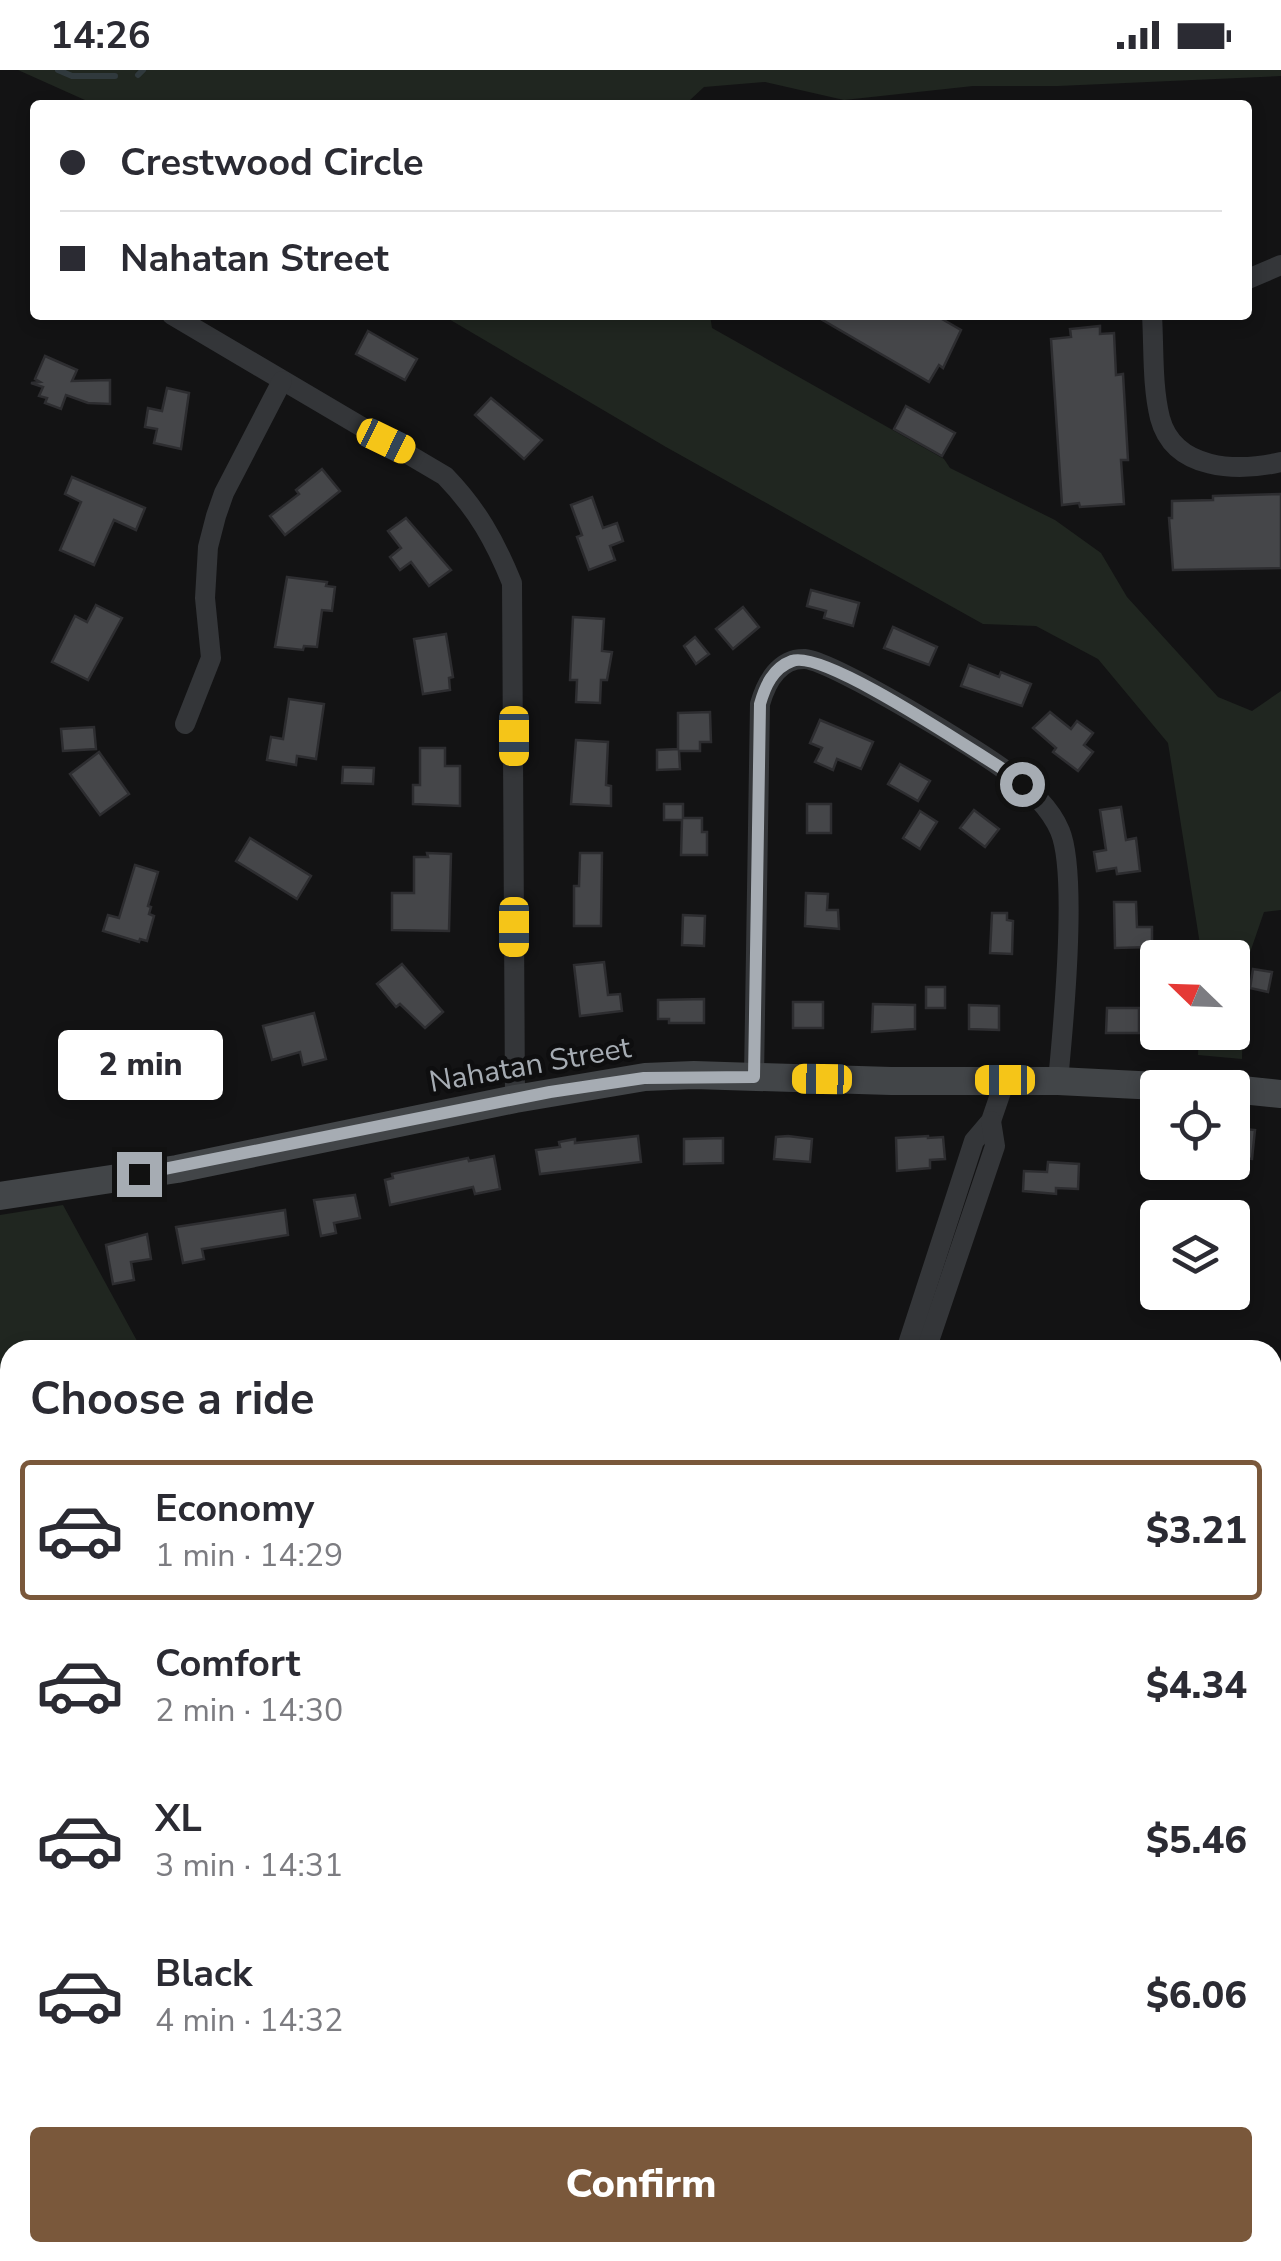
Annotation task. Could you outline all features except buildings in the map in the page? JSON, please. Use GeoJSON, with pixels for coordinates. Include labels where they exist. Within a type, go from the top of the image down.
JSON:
{"type":"FeatureCollection","features":[{"type":"Feature","properties":{"kind":"main road","name":"Nahatan Street"},"geometry":{"type":"LineString","coordinates":[[0,1196],[177,1169],[515,1099],[644,1078],[1005,1080],[1140,1085]]}},
{"type":"Feature","properties":{"kind":"main road"},"geometry":{"type":"LineString","coordinates":[[1250,1091],[1281,1094]]}},
{"type":"Feature","properties":{"kind":"street"},"geometry":{"type":"LineString","coordinates":[[1252,276],[1281,265]]}},
{"type":"Feature","properties":{"kind":"street"},"geometry":{"type":"LineString","coordinates":[[180,320],[445,476],[473,504],[495,541],[512,582],[515,1099]]}},
{"type":"Feature","properties":{"kind":"street"},"geometry":{"type":"LineString","coordinates":[[1152,320],[1159,414],[1173,442],[1188,456],[1214,466],[1281,462]]}},
{"type":"Feature","properties":{"kind":"street"},"geometry":{"type":"LineString","coordinates":[[185,724],[210,658],[204,598],[208,547],[216,516],[224,492],[282,380]]}},
{"type":"Feature","properties":{"kind":"street"},"geometry":{"type":"LineString","coordinates":[[754,1077],[760,704],[766,685],[777,671],[792,661],[806,659],[840,671],[1006,771],[1038,798],[1060,831],[1068,894],[1058,1081]]}},
{"type":"Feature","properties":{"kind":"street"},"geometry":{"type":"LineString","coordinates":[[909,1340],[974,1141],[991,1121],[1005,1080]]}},
{"type":"Feature","properties":{"kind":"street"},"geometry":{"type":"LineString","coordinates":[[929,1340],[994,1146],[991,1121]]}},
{"type":"Feature","properties":{"kind":"shaded area"},"geometry":{"type":"Polygon","coordinates":[[[18,70],[1281,70],[1281,76],[973,86],[844,100],[765,82],[704,87],[690,100],[85,100],[18,70]]]}},
{"type":"Feature","properties":{"kind":"shaded area"},"geometry":{"type":"Polygon","coordinates":[[[450,320],[711,320],[712,328],[944,459],[950,468],[1055,520],[1101,553],[1127,597],[1218,697],[1252,711],[1281,691],[1281,910],[1264,912],[1250,953],[1250,940],[1199,940],[1168,743],[1098,659],[1036,626],[983,624],[666,447],[450,320]]]}},
{"type":"Feature","properties":{"kind":"shaded area"},"geometry":{"type":"Polygon","coordinates":[[[1198,1050],[1242,1050],[1242,1059],[1198,1055],[1198,1050]]]}},
{"type":"Feature","properties":{"kind":"shaded area"},"geometry":{"type":"Polygon","coordinates":[[[63,1205],[137,1340],[0,1340],[0,1215],[63,1205]]]}},
{"type":"Feature","properties":{"kind":"waterway"},"geometry":{"type":"LineString","coordinates":[[58,70],[72,76],[115,76]]}},
{"type":"Feature","properties":{"kind":"waterway"},"geometry":{"type":"LineString","coordinates":[[138,75],[143,70]]}},
{"type":"Feature","properties":{"kind":"route"},"geometry":{"type":"LineString","coordinates":[[139,1174],[550,1092],[644,1078],[754,1077],[760,704],[766,685],[792,661],[806,659],[840,671],[1022,784]]}}]}
